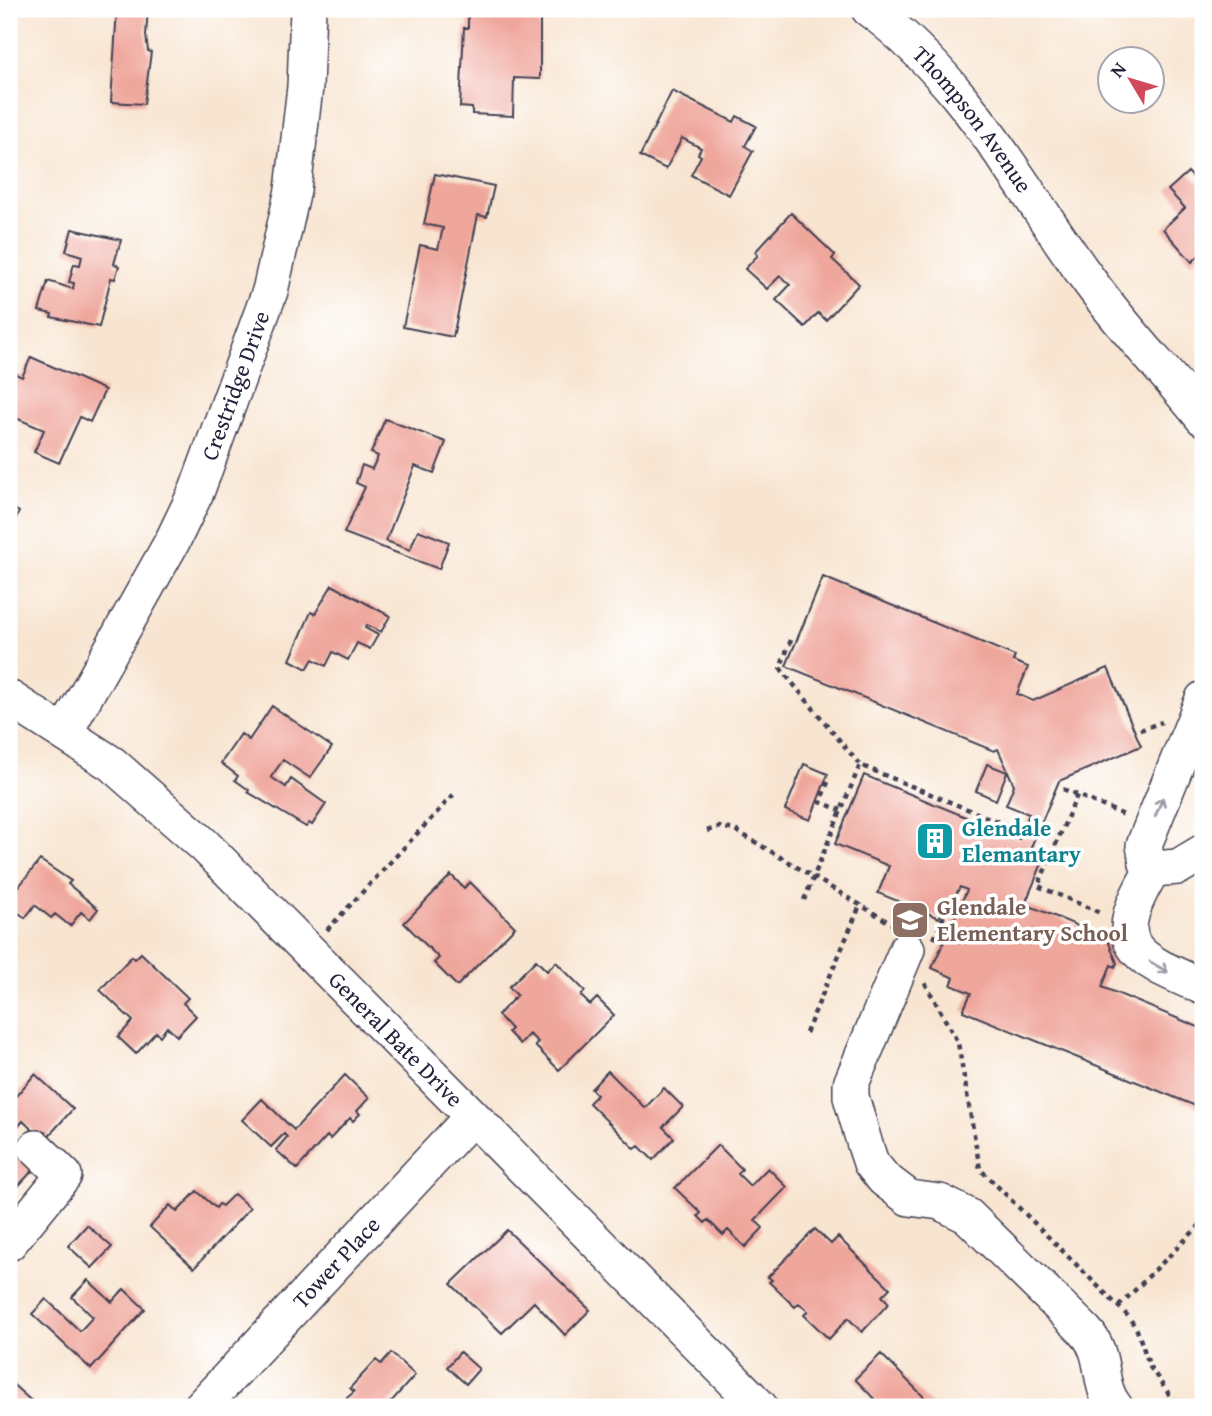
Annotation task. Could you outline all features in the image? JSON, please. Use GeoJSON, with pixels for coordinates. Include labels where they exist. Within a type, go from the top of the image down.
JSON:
{"type":"FeatureCollection","features":[{"type":"Feature","properties":{"kind":"street","name":"Crestridge Drive"},"geometry":{"type":"LineString","coordinates":[[65,732],[173,540],[197,490],[270,291],[293,190],[305,87],[307,9]]}},
{"type":"Feature","properties":{"kind":"street","name":"Thompson Avenue"},"geometry":{"type":"LineString","coordinates":[[869,9],[941,73],[1002,153],[1089,281],[1203,418]]}},
{"type":"Feature","properties":{"kind":"street","name":"General Bate Drive"},"geometry":{"type":"LineString","coordinates":[[9,698],[112,764],[162,805],[760,1407]]}},
{"type":"Feature","properties":{"kind":"street"},"geometry":{"type":"LineString","coordinates":[[1153,869],[1144,855],[1150,827],[1203,699]]}},
{"type":"Feature","properties":{"kind":"street"},"geometry":{"type":"LineString","coordinates":[[1153,869],[1178,867],[1203,852]]}},
{"type":"Feature","properties":{"kind":"street"},"geometry":{"type":"LineString","coordinates":[[1153,869],[1135,900],[1128,925],[1132,943],[1146,958],[1203,987]]}},
{"type":"Feature","properties":{"kind":"street"},"geometry":{"type":"LineString","coordinates":[[907,949],[851,1084],[851,1097],[871,1163],[884,1179],[909,1198],[940,1202],[968,1216],[1085,1331],[1098,1349],[1104,1385],[1115,1407]]}},
{"type":"Feature","properties":{"kind":"street","name":"Tower Place"},"geometry":{"type":"LineString","coordinates":[[201,1407],[472,1116]]}},
{"type":"Feature","properties":{"kind":"street"},"geometry":{"type":"LineString","coordinates":[[9,1243],[64,1175],[36,1148]]}},
{"type":"Feature","properties":{"kind":"path"},"geometry":{"type":"LineString","coordinates":[[791,640],[780,668],[860,765],[1006,825]]}},
{"type":"Feature","properties":{"kind":"path"},"geometry":{"type":"LineString","coordinates":[[804,900],[860,765]]}},
{"type":"Feature","properties":{"kind":"path"},"geometry":{"type":"LineString","coordinates":[[828,782],[820,802],[841,810]]}},
{"type":"Feature","properties":{"kind":"path"},"geometry":{"type":"LineString","coordinates":[[1063,789],[1150,827]]}},
{"type":"Feature","properties":{"kind":"path"},"geometry":{"type":"LineString","coordinates":[[308,951],[456,792]]}},
{"type":"Feature","properties":{"kind":"path"},"geometry":{"type":"LineString","coordinates":[[1077,795],[1038,886],[1128,925]]}},
{"type":"Feature","properties":{"kind":"path"},"geometry":{"type":"LineString","coordinates":[[707,831],[719,827],[735,830],[888,919],[958,1043],[980,1169],[1119,1306],[1137,1330],[1150,1367],[1178,1407]]}},
{"type":"Feature","properties":{"kind":"path"},"geometry":{"type":"LineString","coordinates":[[806,1033],[861,903]]}},
{"type":"Feature","properties":{"kind":"path"},"geometry":{"type":"LineString","coordinates":[[1119,1306],[1203,1222]]}},
{"type":"Feature","properties":{"kind":"building"},"geometry":{"type":"Polygon","coordinates":[[[117,9],[148,10],[146,35],[148,51],[151,52],[144,104],[111,102],[117,9]]]}},
{"type":"Feature","properties":{"kind":"building"},"geometry":{"type":"Polygon","coordinates":[[[468,12],[540,15],[540,79],[514,78],[513,116],[472,114],[472,108],[460,107],[464,28],[468,28],[468,12]]]}},
{"type":"Feature","properties":{"kind":"building"},"geometry":{"type":"Polygon","coordinates":[[[672,91],[734,122],[737,116],[756,126],[745,146],[753,151],[729,195],[691,175],[701,156],[698,154],[701,148],[682,138],[666,169],[640,156],[672,91]]]}},
{"type":"Feature","properties":{"kind":"building"},"geometry":{"type":"Polygon","coordinates":[[[1188,172],[1199,183],[1203,179],[1203,252],[1192,262],[1163,229],[1185,208],[1168,190],[1188,172]]]}},
{"type":"Feature","properties":{"kind":"building"},"geometry":{"type":"Polygon","coordinates":[[[435,174],[494,186],[487,217],[478,215],[453,337],[403,327],[420,245],[438,249],[443,228],[424,224],[435,174]]]}},
{"type":"Feature","properties":{"kind":"building"},"geometry":{"type":"Polygon","coordinates":[[[791,213],[835,255],[832,259],[859,284],[826,320],[818,313],[805,327],[776,300],[790,285],[780,276],[767,289],[745,269],[758,255],[755,252],[791,213]]]}},
{"type":"Feature","properties":{"kind":"building"},"geometry":{"type":"Polygon","coordinates":[[[72,229],[121,240],[114,264],[119,266],[115,279],[111,278],[99,327],[51,317],[52,314],[39,311],[48,281],[73,289],[74,283],[69,282],[74,264],[80,265],[82,256],[66,251],[72,229]]]}},
{"type":"Feature","properties":{"kind":"building"},"geometry":{"type":"Polygon","coordinates":[[[31,357],[105,390],[90,422],[80,417],[59,463],[34,452],[44,430],[9,415],[9,371],[22,377],[31,357]]]}},
{"type":"Feature","properties":{"kind":"building"},"geometry":{"type":"Polygon","coordinates":[[[385,419],[446,442],[434,473],[415,466],[386,541],[410,550],[418,530],[449,542],[439,569],[344,533],[365,487],[356,483],[362,465],[372,469],[378,456],[371,453],[385,419]]]}},
{"type":"Feature","properties":{"kind":"building"},"geometry":{"type":"Polygon","coordinates":[[[9,506],[19,512],[9,532],[9,506]]]}},
{"type":"Feature","properties":{"kind":"building","name":"Glendale Elemantary"},"geometry":{"type":"Polygon","coordinates":[[[823,577],[1015,656],[1013,661],[1028,667],[1017,694],[1033,701],[1108,668],[1141,746],[1059,781],[1031,847],[1046,854],[1025,904],[1107,938],[1117,963],[1115,967],[1111,965],[1102,987],[1203,1029],[1203,1109],[963,1011],[971,993],[951,985],[954,978],[932,968],[967,890],[960,887],[950,905],[946,903],[939,918],[878,893],[889,866],[835,844],[864,775],[1019,839],[1029,814],[1006,805],[1014,785],[998,749],[994,751],[786,666],[823,577]]]}},
{"type":"Feature","properties":{"kind":"building"},"geometry":{"type":"Polygon","coordinates":[[[332,585],[390,616],[381,632],[367,625],[365,628],[378,635],[370,649],[357,643],[348,660],[333,652],[326,666],[313,659],[307,669],[290,660],[311,612],[315,614],[332,585]]]}},
{"type":"Feature","properties":{"kind":"building"},"geometry":{"type":"Polygon","coordinates":[[[272,706],[332,747],[310,778],[283,760],[271,777],[286,787],[291,779],[326,804],[312,825],[309,823],[306,827],[248,792],[249,790],[235,780],[238,776],[221,763],[241,734],[249,740],[272,706]]]}},
{"type":"Feature","properties":{"kind":"building"},"geometry":{"type":"Polygon","coordinates":[[[804,764],[828,774],[810,820],[785,810],[804,764]]]}},
{"type":"Feature","properties":{"kind":"building"},"geometry":{"type":"Polygon","coordinates":[[[987,764],[1007,772],[996,800],[976,791],[987,764]]]}},
{"type":"Feature","properties":{"kind":"building"},"geometry":{"type":"Polygon","coordinates":[[[40,860],[71,881],[68,884],[98,909],[90,919],[81,912],[70,926],[55,914],[51,918],[35,905],[25,918],[9,905],[9,899],[40,860]]]}},
{"type":"Feature","properties":{"kind":"building"},"geometry":{"type":"Polygon","coordinates":[[[451,875],[464,888],[470,882],[515,927],[457,986],[434,963],[439,958],[404,923],[451,875]]]}},
{"type":"Feature","properties":{"kind":"building"},"geometry":{"type":"Polygon","coordinates":[[[141,953],[188,998],[183,1003],[196,1016],[177,1036],[167,1027],[160,1036],[156,1032],[136,1054],[118,1037],[133,1021],[100,990],[132,956],[135,959],[141,953]]]}},
{"type":"Feature","properties":{"kind":"building"},"geometry":{"type":"Polygon","coordinates":[[[536,960],[547,971],[556,962],[585,991],[581,996],[590,1005],[597,998],[614,1015],[559,1070],[535,1046],[538,1042],[529,1034],[520,1044],[508,1032],[511,1029],[498,1015],[517,995],[509,987],[536,960]]]}},
{"type":"Feature","properties":{"kind":"building"},"geometry":{"type":"Polygon","coordinates":[[[608,1071],[645,1108],[664,1088],[683,1107],[663,1127],[674,1138],[653,1160],[639,1146],[635,1149],[589,1103],[597,1095],[591,1089],[608,1071]]]}},
{"type":"Feature","properties":{"kind":"building"},"geometry":{"type":"Polygon","coordinates":[[[35,1074],[73,1109],[44,1141],[23,1121],[9,1137],[9,1104],[35,1074]]]}},
{"type":"Feature","properties":{"kind":"building"},"geometry":{"type":"Polygon","coordinates":[[[345,1075],[369,1098],[357,1111],[360,1114],[353,1121],[350,1118],[330,1139],[327,1136],[297,1169],[276,1150],[287,1137],[284,1134],[271,1147],[242,1120],[262,1099],[294,1130],[345,1075]]]}},
{"type":"Feature","properties":{"kind":"building"},"geometry":{"type":"Polygon","coordinates":[[[718,1145],[742,1169],[738,1174],[750,1186],[768,1168],[787,1187],[755,1220],[763,1228],[745,1247],[728,1230],[723,1235],[708,1220],[705,1223],[698,1216],[701,1213],[675,1188],[718,1145]]]}},
{"type":"Feature","properties":{"kind":"building"},"geometry":{"type":"Polygon","coordinates":[[[9,1146],[34,1169],[9,1196],[9,1146]]]}},
{"type":"Feature","properties":{"kind":"building"},"geometry":{"type":"Polygon","coordinates":[[[197,1191],[216,1208],[219,1204],[222,1206],[234,1194],[250,1208],[194,1268],[150,1227],[170,1205],[177,1212],[197,1191]]]}},
{"type":"Feature","properties":{"kind":"building"},"geometry":{"type":"Polygon","coordinates":[[[87,1225],[112,1247],[92,1268],[68,1246],[87,1225]]]}},
{"type":"Feature","properties":{"kind":"building"},"geometry":{"type":"Polygon","coordinates":[[[815,1229],[831,1244],[838,1237],[890,1288],[882,1296],[889,1303],[862,1332],[848,1318],[829,1339],[804,1315],[808,1311],[799,1303],[795,1307],[769,1282],[772,1280],[768,1277],[815,1229]]]}},
{"type":"Feature","properties":{"kind":"building"},"geometry":{"type":"Polygon","coordinates":[[[507,1230],[590,1310],[565,1335],[534,1302],[502,1333],[451,1284],[507,1230]]]}},
{"type":"Feature","properties":{"kind":"building"},"geometry":{"type":"Polygon","coordinates":[[[88,1280],[112,1302],[124,1289],[145,1309],[91,1369],[32,1314],[46,1299],[80,1331],[93,1317],[72,1297],[88,1280]]]}},
{"type":"Feature","properties":{"kind":"building"},"geometry":{"type":"Polygon","coordinates":[[[460,1352],[479,1369],[466,1384],[447,1367],[460,1352]]]}},
{"type":"Feature","properties":{"kind":"building"},"geometry":{"type":"Polygon","coordinates":[[[391,1353],[415,1375],[389,1404],[393,1407],[336,1407],[354,1392],[350,1388],[376,1360],[381,1364],[391,1353]]]}},
{"type":"Feature","properties":{"kind":"building"},"geometry":{"type":"Polygon","coordinates":[[[881,1354],[934,1407],[882,1407],[855,1379],[881,1354]]]}},
{"type":"Feature","properties":{"kind":"building"},"geometry":{"type":"Polygon","coordinates":[[[9,1381],[38,1407],[9,1407],[9,1381]]]}},
{"type":"Feature","properties":{"kind":"place","name":"Glendale Elemantary"},"geometry":{"type":"Point","coordinates":[935,841]}},
{"type":"Feature","properties":{"kind":"place","name":"Glendale Elementary School"},"geometry":{"type":"Point","coordinates":[910,920]}}]}
